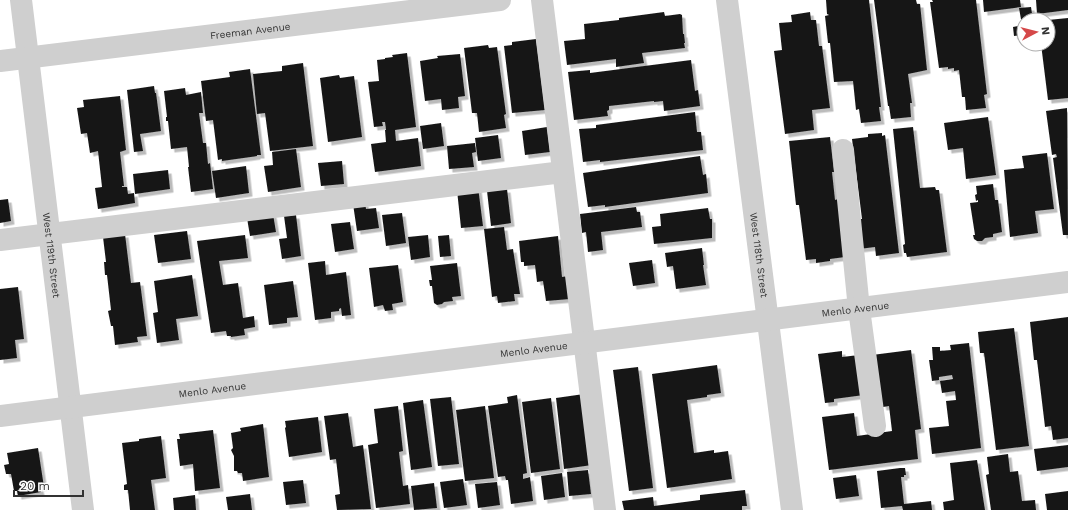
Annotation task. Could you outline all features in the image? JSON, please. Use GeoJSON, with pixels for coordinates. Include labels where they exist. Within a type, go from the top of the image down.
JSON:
{"type":"FeatureCollection","features":[{"type":"Feature","properties":{"kind":"street","name":"West 119th Street"},"geometry":{"type":"LineString","coordinates":[[21,0],[70,408],[84,510]]}},
{"type":"Feature","properties":{"kind":"street","name":"Freeman Avenue"},"geometry":{"type":"LineString","coordinates":[[0,61],[500,0]]}},
{"type":"Feature","properties":{"kind":"street"},"geometry":{"type":"LineString","coordinates":[[542,0],[605,510]]}},
{"type":"Feature","properties":{"kind":"street","name":"West 118th Street"},"geometry":{"type":"LineString","coordinates":[[727,0],[792,510]]}},
{"type":"Feature","properties":{"kind":"street"},"geometry":{"type":"LineString","coordinates":[[843,150],[859,308],[875,426]]}},
{"type":"Feature","properties":{"kind":"street"},"geometry":{"type":"LineString","coordinates":[[0,240],[563,172]]}},
{"type":"Feature","properties":{"kind":"street","name":"Menlo Avenue"},"geometry":{"type":"LineString","coordinates":[[0,416],[1068,282]]}},
{"type":"Feature","properties":{"kind":"building"},"geometry":{"type":"Polygon","coordinates":[[[826,0],[869,0],[881,107],[879,107],[881,121],[861,123],[859,109],[856,110],[853,81],[834,82],[830,43],[828,43],[825,16],[829,15],[827,14],[826,0]]]}},
{"type":"Feature","properties":{"kind":"building"},"geometry":{"type":"Polygon","coordinates":[[[874,0],[916,0],[917,4],[920,4],[927,70],[908,74],[912,103],[910,103],[911,117],[891,119],[874,0]]]}},
{"type":"Feature","properties":{"kind":"building"},"geometry":{"type":"Polygon","coordinates":[[[932,0],[976,0],[987,94],[984,95],[986,108],[966,110],[965,97],[962,97],[959,70],[954,71],[954,68],[948,69],[948,67],[939,68],[930,2],[933,2],[932,0]]]}},
{"type":"Feature","properties":{"kind":"building"},"geometry":{"type":"Polygon","coordinates":[[[983,0],[1020,0],[1021,7],[984,12],[983,0]]]}},
{"type":"Feature","properties":{"kind":"building"},"geometry":{"type":"Polygon","coordinates":[[[1036,0],[1068,0],[1068,10],[1037,12],[1036,0]]]}},
{"type":"Feature","properties":{"kind":"building"},"geometry":{"type":"Polygon","coordinates":[[[1031,7],[1032,12],[1020,12],[1019,8],[1031,7]]]}},
{"type":"Feature","properties":{"kind":"building"},"geometry":{"type":"Polygon","coordinates":[[[664,12],[665,16],[682,15],[685,48],[642,53],[644,63],[616,67],[616,59],[567,65],[564,41],[585,39],[584,24],[619,20],[619,18],[664,12]]]}},
{"type":"Feature","properties":{"kind":"building"},"geometry":{"type":"Polygon","coordinates":[[[810,12],[811,20],[816,20],[819,46],[822,46],[830,108],[812,110],[814,130],[785,134],[774,51],[782,50],[779,23],[792,22],[791,15],[810,12]]]}},
{"type":"Feature","properties":{"kind":"building"},"geometry":{"type":"Polygon","coordinates":[[[1068,18],[1068,98],[1048,100],[1042,52],[1056,52],[1056,19],[1068,18]]]}},
{"type":"Feature","properties":{"kind":"building"},"geometry":{"type":"Polygon","coordinates":[[[1016,26],[1016,36],[1014,36],[1013,27],[1016,26]]]}},
{"type":"Feature","properties":{"kind":"building"},"geometry":{"type":"Polygon","coordinates":[[[536,39],[545,110],[512,113],[504,46],[512,45],[512,42],[536,39]]]}},
{"type":"Feature","properties":{"kind":"building"},"geometry":{"type":"Polygon","coordinates":[[[488,45],[489,48],[497,47],[506,114],[504,115],[506,128],[479,132],[477,113],[472,113],[464,48],[488,45]]]}},
{"type":"Feature","properties":{"kind":"building"},"geometry":{"type":"Polygon","coordinates":[[[407,53],[416,127],[395,130],[396,141],[418,138],[421,166],[375,172],[371,144],[386,142],[386,130],[385,122],[382,122],[383,126],[374,127],[368,82],[379,81],[377,60],[393,57],[392,55],[407,53]]]}},
{"type":"Feature","properties":{"kind":"building"},"geometry":{"type":"Polygon","coordinates":[[[460,54],[465,96],[458,97],[459,108],[442,110],[441,99],[425,101],[420,61],[438,58],[437,56],[460,54]]]}},
{"type":"Feature","properties":{"kind":"building"},"geometry":{"type":"Polygon","coordinates":[[[691,60],[695,91],[698,90],[700,106],[664,111],[663,101],[654,101],[609,106],[609,110],[607,111],[608,116],[574,120],[568,72],[590,70],[590,73],[691,60]]]}},
{"type":"Feature","properties":{"kind":"building"},"geometry":{"type":"Polygon","coordinates":[[[303,63],[313,146],[270,151],[265,113],[257,114],[253,74],[282,71],[282,66],[303,63]]]}},
{"type":"Feature","properties":{"kind":"building"},"geometry":{"type":"Polygon","coordinates":[[[250,69],[261,155],[222,161],[222,159],[218,160],[213,120],[206,121],[201,81],[230,77],[229,72],[250,69]]]}},
{"type":"Feature","properties":{"kind":"building"},"geometry":{"type":"Polygon","coordinates":[[[339,75],[340,78],[354,76],[362,137],[328,142],[320,78],[339,75]]]}},
{"type":"Feature","properties":{"kind":"building"},"geometry":{"type":"Polygon","coordinates":[[[154,86],[161,131],[140,134],[143,151],[134,152],[127,90],[154,86]]]}},
{"type":"Feature","properties":{"kind":"building"},"geometry":{"type":"Polygon","coordinates":[[[185,88],[186,95],[201,92],[203,113],[199,113],[203,143],[206,143],[208,164],[210,163],[213,189],[191,192],[187,147],[171,149],[168,121],[166,121],[167,117],[164,91],[185,88]]]}},
{"type":"Feature","properties":{"kind":"building"},"geometry":{"type":"Polygon","coordinates":[[[120,96],[126,150],[120,152],[124,186],[122,187],[127,187],[128,194],[134,193],[135,203],[98,209],[95,188],[102,187],[98,151],[90,153],[87,133],[81,134],[77,108],[84,107],[83,100],[120,96]]]}},
{"type":"Feature","properties":{"kind":"building"},"geometry":{"type":"Polygon","coordinates":[[[1067,108],[1068,235],[1063,235],[1053,158],[1057,157],[1056,154],[1052,155],[1046,111],[1067,108]]]}},
{"type":"Feature","properties":{"kind":"building"},"geometry":{"type":"Polygon","coordinates":[[[695,112],[697,132],[701,132],[703,150],[600,162],[600,160],[583,162],[579,129],[596,128],[596,125],[695,112]]]}},
{"type":"Feature","properties":{"kind":"building"},"geometry":{"type":"Polygon","coordinates":[[[988,117],[996,175],[966,179],[963,148],[948,150],[944,123],[988,117]]]}},
{"type":"Feature","properties":{"kind":"building"},"geometry":{"type":"Polygon","coordinates":[[[441,123],[444,146],[423,149],[420,126],[441,123]]]}},
{"type":"Feature","properties":{"kind":"building"},"geometry":{"type":"Polygon","coordinates":[[[547,127],[550,152],[525,155],[522,131],[547,127]]]}},
{"type":"Feature","properties":{"kind":"building"},"geometry":{"type":"Polygon","coordinates":[[[913,127],[920,188],[935,187],[936,190],[939,190],[947,252],[907,257],[906,253],[904,253],[903,245],[905,244],[893,129],[913,127]]]}},
{"type":"Feature","properties":{"kind":"building"},"geometry":{"type":"Polygon","coordinates":[[[882,133],[882,136],[885,135],[899,253],[876,256],[875,247],[859,249],[854,219],[862,219],[852,139],[868,137],[868,134],[882,133]]]}},
{"type":"Feature","properties":{"kind":"building"},"geometry":{"type":"Polygon","coordinates":[[[498,135],[501,158],[478,161],[475,138],[498,135]]]}},
{"type":"Feature","properties":{"kind":"building"},"geometry":{"type":"Polygon","coordinates":[[[830,137],[834,172],[832,172],[835,200],[838,199],[845,257],[816,263],[816,259],[806,260],[799,205],[796,205],[789,141],[830,137]]]}},
{"type":"Feature","properties":{"kind":"building"},"geometry":{"type":"Polygon","coordinates":[[[475,143],[476,152],[472,153],[474,167],[449,169],[447,146],[475,143]]]}},
{"type":"Feature","properties":{"kind":"building"},"geometry":{"type":"Polygon","coordinates":[[[296,149],[301,187],[268,192],[264,166],[273,165],[272,152],[296,149]]]}},
{"type":"Feature","properties":{"kind":"building"},"geometry":{"type":"Polygon","coordinates":[[[1047,153],[1054,209],[1035,211],[1038,233],[1010,237],[1004,170],[1024,168],[1022,156],[1047,153]]]}},
{"type":"Feature","properties":{"kind":"building"},"geometry":{"type":"Polygon","coordinates":[[[700,156],[703,175],[706,174],[708,193],[605,207],[605,205],[588,207],[583,173],[700,156]]]}},
{"type":"Feature","properties":{"kind":"building"},"geometry":{"type":"Polygon","coordinates":[[[342,161],[344,184],[321,186],[318,163],[342,161]]]}},
{"type":"Feature","properties":{"kind":"building"},"geometry":{"type":"Polygon","coordinates":[[[246,166],[249,193],[216,198],[212,171],[246,166]]]}},
{"type":"Feature","properties":{"kind":"building"},"geometry":{"type":"Polygon","coordinates":[[[168,170],[170,189],[135,194],[133,174],[168,170]]]}},
{"type":"Feature","properties":{"kind":"building"},"geometry":{"type":"Polygon","coordinates":[[[993,184],[995,200],[998,200],[1002,232],[993,234],[993,237],[985,238],[982,241],[977,241],[974,239],[973,235],[975,235],[970,203],[978,202],[978,200],[976,201],[975,195],[977,194],[976,186],[993,184]]]}},
{"type":"Feature","properties":{"kind":"building"},"geometry":{"type":"Polygon","coordinates":[[[478,187],[483,226],[461,228],[457,190],[478,187]]]}},
{"type":"Feature","properties":{"kind":"building"},"geometry":{"type":"Polygon","coordinates":[[[507,189],[511,223],[491,226],[487,191],[507,189]]]}},
{"type":"Feature","properties":{"kind":"building"},"geometry":{"type":"Polygon","coordinates":[[[8,199],[11,221],[0,223],[0,200],[8,199]]]}},
{"type":"Feature","properties":{"kind":"building"},"geometry":{"type":"Polygon","coordinates":[[[365,203],[366,209],[376,208],[379,228],[357,231],[353,204],[365,203]]]}},
{"type":"Feature","properties":{"kind":"building"},"geometry":{"type":"Polygon","coordinates":[[[636,207],[637,212],[640,212],[642,227],[601,232],[603,250],[588,252],[586,232],[582,233],[580,214],[636,207]]]}},
{"type":"Feature","properties":{"kind":"building"},"geometry":{"type":"Polygon","coordinates":[[[708,208],[710,219],[712,219],[712,238],[654,244],[652,227],[661,226],[660,214],[708,208]]]}},
{"type":"Feature","properties":{"kind":"building"},"geometry":{"type":"Polygon","coordinates":[[[402,213],[406,243],[386,246],[382,215],[402,213]]]}},
{"type":"Feature","properties":{"kind":"building"},"geometry":{"type":"Polygon","coordinates":[[[273,214],[276,232],[250,236],[247,218],[273,214]]]}},
{"type":"Feature","properties":{"kind":"building"},"geometry":{"type":"Polygon","coordinates":[[[296,215],[301,256],[282,259],[279,239],[287,238],[284,216],[296,215]]]}},
{"type":"Feature","properties":{"kind":"building"},"geometry":{"type":"Polygon","coordinates":[[[350,222],[354,249],[335,252],[331,224],[350,222]]]}},
{"type":"Feature","properties":{"kind":"building"},"geometry":{"type":"Polygon","coordinates":[[[504,227],[507,250],[513,249],[520,294],[514,294],[515,301],[498,303],[497,296],[492,297],[484,229],[504,227]]]}},
{"type":"Feature","properties":{"kind":"building"},"geometry":{"type":"Polygon","coordinates":[[[187,231],[191,259],[158,263],[154,235],[187,231]]]}},
{"type":"Feature","properties":{"kind":"building"},"geometry":{"type":"Polygon","coordinates":[[[125,234],[131,283],[140,282],[147,336],[137,337],[138,342],[115,345],[113,326],[111,326],[108,311],[111,310],[107,275],[105,275],[104,262],[106,262],[103,237],[125,234]]]}},
{"type":"Feature","properties":{"kind":"building"},"geometry":{"type":"Polygon","coordinates":[[[245,235],[248,258],[219,261],[223,285],[238,283],[243,318],[254,316],[255,327],[244,329],[245,335],[231,337],[227,336],[226,331],[211,333],[197,241],[245,235]]]}},
{"type":"Feature","properties":{"kind":"building"},"geometry":{"type":"Polygon","coordinates":[[[428,235],[430,257],[411,260],[408,237],[428,235]]]}},
{"type":"Feature","properties":{"kind":"building"},"geometry":{"type":"Polygon","coordinates":[[[449,235],[451,256],[440,257],[438,236],[449,235]]]}},
{"type":"Feature","properties":{"kind":"building"},"geometry":{"type":"Polygon","coordinates":[[[558,236],[562,277],[568,276],[570,299],[546,301],[543,281],[537,282],[535,265],[524,266],[524,262],[521,262],[519,241],[558,236]]]}},
{"type":"Feature","properties":{"kind":"building"},"geometry":{"type":"Polygon","coordinates":[[[702,248],[706,285],[676,289],[673,266],[667,267],[665,253],[702,248]]]}},
{"type":"Feature","properties":{"kind":"building"},"geometry":{"type":"Polygon","coordinates":[[[652,260],[655,283],[633,286],[629,263],[652,260]]]}},
{"type":"Feature","properties":{"kind":"building"},"geometry":{"type":"Polygon","coordinates":[[[325,261],[326,275],[346,272],[351,315],[342,316],[341,308],[339,311],[331,312],[331,318],[315,320],[308,263],[325,261]]]}},
{"type":"Feature","properties":{"kind":"building"},"geometry":{"type":"Polygon","coordinates":[[[457,263],[461,296],[452,297],[453,301],[444,302],[437,305],[434,303],[432,286],[430,286],[429,280],[432,280],[430,266],[457,263]]]}},
{"type":"Feature","properties":{"kind":"building"},"geometry":{"type":"Polygon","coordinates":[[[398,265],[403,302],[392,304],[393,310],[385,311],[383,305],[374,307],[369,268],[398,265]]]}},
{"type":"Feature","properties":{"kind":"building"},"geometry":{"type":"Polygon","coordinates":[[[192,275],[198,316],[176,319],[179,340],[157,343],[153,313],[158,312],[154,281],[192,275]]]}},
{"type":"Feature","properties":{"kind":"building"},"geometry":{"type":"Polygon","coordinates":[[[293,281],[298,317],[287,318],[287,323],[269,325],[264,285],[293,281]]]}},
{"type":"Feature","properties":{"kind":"building"},"geometry":{"type":"Polygon","coordinates":[[[18,287],[24,339],[15,340],[17,358],[0,360],[0,289],[18,287]]]}},
{"type":"Feature","properties":{"kind":"building"},"geometry":{"type":"Polygon","coordinates":[[[1068,317],[1068,438],[1053,440],[1051,426],[1045,427],[1037,360],[1034,360],[1030,322],[1068,317]]]}},
{"type":"Feature","properties":{"kind":"building"},"geometry":{"type":"Polygon","coordinates":[[[1014,328],[1029,446],[996,450],[984,353],[980,353],[978,332],[1014,328]]]}},
{"type":"Feature","properties":{"kind":"building"},"geometry":{"type":"Polygon","coordinates":[[[969,343],[981,448],[932,454],[929,428],[949,426],[946,401],[956,400],[955,391],[942,393],[940,381],[953,379],[952,375],[939,377],[939,380],[932,381],[929,360],[933,360],[932,347],[940,347],[940,351],[951,350],[950,345],[969,343]]]}},
{"type":"Feature","properties":{"kind":"building"},"geometry":{"type":"Polygon","coordinates":[[[911,350],[921,429],[915,430],[918,459],[829,470],[822,417],[854,413],[857,436],[892,431],[889,406],[883,407],[872,355],[911,350]]]}},
{"type":"Feature","properties":{"kind":"building"},"geometry":{"type":"Polygon","coordinates":[[[842,351],[842,357],[859,355],[864,395],[834,399],[834,402],[825,403],[818,354],[842,351]]]}},
{"type":"Feature","properties":{"kind":"building"},"geometry":{"type":"Polygon","coordinates":[[[717,365],[721,393],[687,400],[694,453],[714,450],[714,453],[728,451],[732,479],[667,488],[652,374],[717,365]]]}},
{"type":"Feature","properties":{"kind":"building"},"geometry":{"type":"Polygon","coordinates":[[[638,367],[653,488],[629,491],[613,370],[638,367]]]}},
{"type":"Feature","properties":{"kind":"building"},"geometry":{"type":"Polygon","coordinates":[[[584,394],[592,465],[564,469],[556,398],[584,394]]]}},
{"type":"Feature","properties":{"kind":"building"},"geometry":{"type":"Polygon","coordinates":[[[517,395],[527,473],[523,474],[523,479],[530,477],[533,501],[511,504],[508,480],[506,480],[505,476],[498,477],[488,406],[508,403],[507,397],[517,395]]]}},
{"type":"Feature","properties":{"kind":"building"},"geometry":{"type":"Polygon","coordinates":[[[451,397],[459,464],[438,466],[430,399],[451,397]]]}},
{"type":"Feature","properties":{"kind":"building"},"geometry":{"type":"Polygon","coordinates":[[[551,398],[560,469],[531,473],[522,402],[551,398]]]}},
{"type":"Feature","properties":{"kind":"building"},"geometry":{"type":"Polygon","coordinates":[[[423,400],[432,467],[411,470],[403,403],[423,400]]]}},
{"type":"Feature","properties":{"kind":"building"},"geometry":{"type":"Polygon","coordinates":[[[398,406],[403,451],[399,452],[403,486],[408,485],[410,504],[376,508],[368,445],[378,443],[374,409],[398,406]]]}},
{"type":"Feature","properties":{"kind":"building"},"geometry":{"type":"Polygon","coordinates":[[[485,406],[494,478],[465,481],[456,410],[485,406]]]}},
{"type":"Feature","properties":{"kind":"building"},"geometry":{"type":"Polygon","coordinates":[[[348,413],[353,447],[363,445],[371,509],[337,510],[335,495],[340,494],[336,459],[330,460],[324,416],[348,413]]]}},
{"type":"Feature","properties":{"kind":"building"},"geometry":{"type":"Polygon","coordinates":[[[318,417],[322,452],[289,457],[285,421],[318,417]]]}},
{"type":"Feature","properties":{"kind":"building"},"geometry":{"type":"Polygon","coordinates":[[[263,424],[269,477],[243,481],[242,473],[234,471],[234,456],[231,450],[233,448],[231,433],[241,431],[240,428],[263,424]]]}},
{"type":"Feature","properties":{"kind":"building"},"geometry":{"type":"Polygon","coordinates":[[[213,430],[220,488],[195,491],[193,464],[180,466],[177,439],[180,439],[179,434],[213,430]]]}},
{"type":"Feature","properties":{"kind":"building"},"geometry":{"type":"Polygon","coordinates":[[[161,436],[166,478],[151,480],[155,510],[130,510],[128,490],[124,490],[124,485],[127,484],[122,443],[161,436]]]}},
{"type":"Feature","properties":{"kind":"building"},"geometry":{"type":"Polygon","coordinates":[[[1068,445],[1068,467],[1037,471],[1034,449],[1068,445]]]}},
{"type":"Feature","properties":{"kind":"building"},"geometry":{"type":"Polygon","coordinates":[[[38,448],[44,487],[40,488],[41,492],[18,496],[17,491],[14,491],[11,474],[6,474],[4,465],[9,464],[7,453],[38,448]]]}},
{"type":"Feature","properties":{"kind":"building"},"geometry":{"type":"Polygon","coordinates":[[[1008,454],[1010,472],[1018,471],[1022,501],[1035,500],[1036,510],[991,510],[986,475],[989,474],[987,457],[1008,454]]]}},
{"type":"Feature","properties":{"kind":"building"},"geometry":{"type":"Polygon","coordinates":[[[977,460],[985,510],[944,510],[943,502],[954,500],[950,463],[977,460]]]}},
{"type":"Feature","properties":{"kind":"building"},"geometry":{"type":"Polygon","coordinates":[[[905,468],[906,475],[901,477],[904,504],[931,501],[932,510],[903,510],[902,506],[881,508],[877,471],[905,468]]]}},
{"type":"Feature","properties":{"kind":"building"},"geometry":{"type":"Polygon","coordinates":[[[588,470],[591,494],[569,496],[567,472],[588,470]]]}},
{"type":"Feature","properties":{"kind":"building"},"geometry":{"type":"Polygon","coordinates":[[[562,473],[565,497],[544,500],[541,476],[562,473]]]}},
{"type":"Feature","properties":{"kind":"building"},"geometry":{"type":"Polygon","coordinates":[[[856,475],[859,496],[836,499],[833,478],[856,475]]]}},
{"type":"Feature","properties":{"kind":"building"},"geometry":{"type":"Polygon","coordinates":[[[463,479],[467,505],[444,508],[440,482],[463,479]]]}},
{"type":"Feature","properties":{"kind":"building"},"geometry":{"type":"Polygon","coordinates":[[[303,480],[306,503],[286,505],[283,482],[303,480]]]}},
{"type":"Feature","properties":{"kind":"building"},"geometry":{"type":"Polygon","coordinates":[[[497,482],[500,505],[478,508],[475,484],[497,482]]]}},
{"type":"Feature","properties":{"kind":"building"},"geometry":{"type":"Polygon","coordinates":[[[434,483],[437,508],[414,510],[411,486],[434,483]]]}},
{"type":"Feature","properties":{"kind":"building"},"geometry":{"type":"Polygon","coordinates":[[[745,490],[747,506],[742,506],[742,510],[624,510],[622,501],[653,497],[654,506],[700,500],[700,495],[745,490]]]}},
{"type":"Feature","properties":{"kind":"building"},"geometry":{"type":"Polygon","coordinates":[[[1068,491],[1068,510],[1047,510],[1045,494],[1068,491]]]}},
{"type":"Feature","properties":{"kind":"building"},"geometry":{"type":"Polygon","coordinates":[[[250,494],[252,510],[228,510],[226,497],[250,494]]]}},
{"type":"Feature","properties":{"kind":"building"},"geometry":{"type":"Polygon","coordinates":[[[195,495],[196,510],[174,510],[173,498],[195,495]]]}}]}
